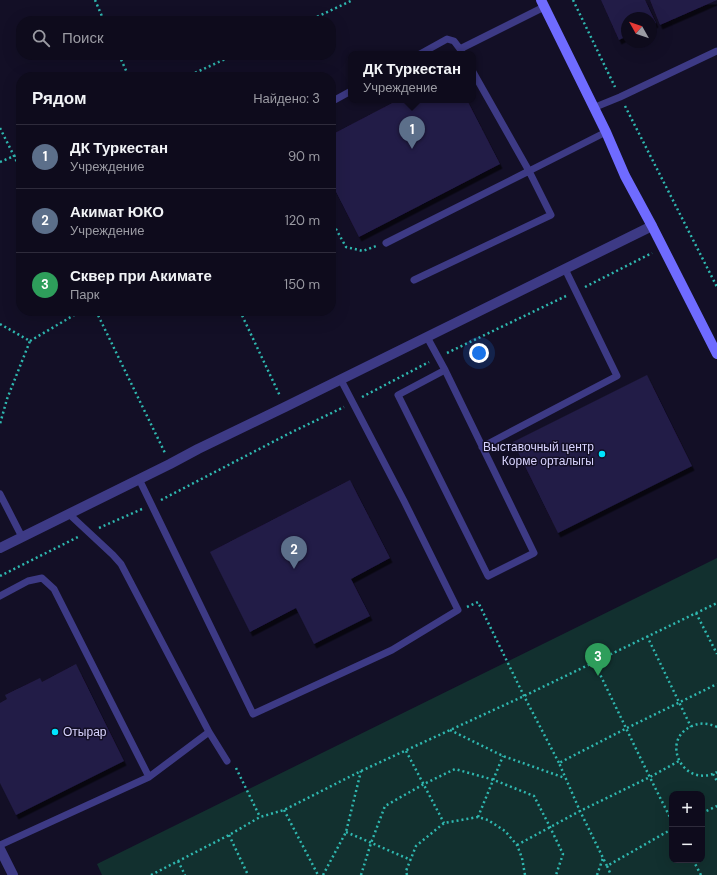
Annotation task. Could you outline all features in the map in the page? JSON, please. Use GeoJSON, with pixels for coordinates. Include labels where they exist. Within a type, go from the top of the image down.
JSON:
{"type":"FeatureCollection","features":[{"type":"Feature","properties":{"kind":"street"},"geometry":{"type":"LineString","coordinates":[[543,3],[606,132],[625,176],[717,354]]}},
{"type":"Feature","properties":{"kind":"street"},"geometry":{"type":"LineString","coordinates":[[0,548],[652,226]]}},
{"type":"Feature","properties":{"kind":"street"},"geometry":{"type":"LineString","coordinates":[[0,849],[13,875]]}},
{"type":"Feature","properties":{"kind":"lane"},"geometry":{"type":"LineString","coordinates":[[425,51],[447,39],[454,41],[462,51],[543,3]]}},
{"type":"Feature","properties":{"kind":"lane"},"geometry":{"type":"LineString","coordinates":[[593,108],[620,97],[717,51]]}},
{"type":"Feature","properties":{"kind":"lane"},"geometry":{"type":"LineString","coordinates":[[414,280],[551,215],[529,171],[476,77]]}},
{"type":"Feature","properties":{"kind":"lane"},"geometry":{"type":"LineString","coordinates":[[336,99],[348,93]]}},
{"type":"Feature","properties":{"kind":"lane"},"geometry":{"type":"LineString","coordinates":[[386,242],[606,132]]}},
{"type":"Feature","properties":{"kind":"lane"},"geometry":{"type":"LineString","coordinates":[[482,447],[617,376],[566,269]]}},
{"type":"Feature","properties":{"kind":"lane"},"geometry":{"type":"LineString","coordinates":[[427,337],[445,370],[534,553],[488,576],[398,395],[445,370]]}},
{"type":"Feature","properties":{"kind":"lane"},"geometry":{"type":"LineString","coordinates":[[139,479],[253,714],[392,650],[458,610],[341,380]]}},
{"type":"Feature","properties":{"kind":"lane"},"geometry":{"type":"LineString","coordinates":[[0,494],[22,537]]}},
{"type":"Feature","properties":{"kind":"lane"},"geometry":{"type":"LineString","coordinates":[[69,514],[121,564],[209,732],[227,761]]}},
{"type":"Feature","properties":{"kind":"lane"},"geometry":{"type":"LineString","coordinates":[[0,596],[28,581],[42,578],[54,589],[149,777]]}},
{"type":"Feature","properties":{"kind":"lane"},"geometry":{"type":"LineString","coordinates":[[0,845],[149,777],[209,732]]}},
{"type":"Feature","properties":{"kind":"path"},"geometry":{"type":"LineString","coordinates":[[95,0],[102,16]]}},
{"type":"Feature","properties":{"kind":"path"},"geometry":{"type":"LineString","coordinates":[[319,16],[353,0]]}},
{"type":"Feature","properties":{"kind":"path"},"geometry":{"type":"LineString","coordinates":[[573,0],[620,97],[717,287]]}},
{"type":"Feature","properties":{"kind":"path"},"geometry":{"type":"LineString","coordinates":[[121,60],[127,72]]}},
{"type":"Feature","properties":{"kind":"path"},"geometry":{"type":"LineString","coordinates":[[197,72],[223,60]]}},
{"type":"Feature","properties":{"kind":"path"},"geometry":{"type":"LineString","coordinates":[[0,128],[16,161]]}},
{"type":"Feature","properties":{"kind":"path"},"geometry":{"type":"LineString","coordinates":[[0,162],[16,155]]}},
{"type":"Feature","properties":{"kind":"path"},"geometry":{"type":"LineString","coordinates":[[336,229],[346,248],[363,251],[386,242]]}},
{"type":"Feature","properties":{"kind":"path"},"geometry":{"type":"LineString","coordinates":[[0,576],[89,532],[152,505],[438,357],[663,248]]}},
{"type":"Feature","properties":{"kind":"path"},"geometry":{"type":"LineString","coordinates":[[0,424],[7,399],[30,341],[72,316]]}},
{"type":"Feature","properties":{"kind":"path"},"geometry":{"type":"LineString","coordinates":[[98,316],[170,464]]}},
{"type":"Feature","properties":{"kind":"path"},"geometry":{"type":"LineString","coordinates":[[242,316],[285,407]]}},
{"type":"Feature","properties":{"kind":"path"},"geometry":{"type":"LineString","coordinates":[[0,324],[30,341]]}},
{"type":"Feature","properties":{"kind":"path"},"geometry":{"type":"LineString","coordinates":[[458,610],[478,602],[559,763],[611,875]]}},
{"type":"Feature","properties":{"kind":"path"},"geometry":{"type":"LineString","coordinates":[[151,875],[229,835],[260,817],[284,810],[362,771],[524,696],[717,603]]}},
{"type":"Feature","properties":{"kind":"path"},"geometry":{"type":"LineString","coordinates":[[696,613],[717,654]]}},
{"type":"Feature","properties":{"kind":"path"},"geometry":{"type":"LineString","coordinates":[[647,636],[678,703],[691,727]]}},
{"type":"Feature","properties":{"kind":"path"},"geometry":{"type":"LineString","coordinates":[[594,662],[669,815]]}},
{"type":"Feature","properties":{"kind":"path"},"geometry":{"type":"LineString","coordinates":[[559,763],[717,684]]}},
{"type":"Feature","properties":{"kind":"path"},"geometry":{"type":"LineString","coordinates":[[717,727],[710,724],[695,724],[682,733],[678,739],[676,747],[679,761],[683,768],[689,772],[704,776],[717,772]]}},
{"type":"Feature","properties":{"kind":"path"},"geometry":{"type":"LineString","coordinates":[[450,730],[503,756],[566,778]]}},
{"type":"Feature","properties":{"kind":"path"},"geometry":{"type":"LineString","coordinates":[[406,751],[444,823]]}},
{"type":"Feature","properties":{"kind":"path"},"geometry":{"type":"LineString","coordinates":[[478,817],[503,756]]}},
{"type":"Feature","properties":{"kind":"path"},"geometry":{"type":"LineString","coordinates":[[227,761],[234,763],[260,817]]}},
{"type":"Feature","properties":{"kind":"path"},"geometry":{"type":"LineString","coordinates":[[517,845],[679,761]]}},
{"type":"Feature","properties":{"kind":"path"},"geometry":{"type":"LineString","coordinates":[[361,875],[385,806],[424,784],[455,769],[494,780],[534,796],[563,854],[556,875]]}},
{"type":"Feature","properties":{"kind":"path"},"geometry":{"type":"LineString","coordinates":[[323,875],[346,832],[362,771]]}},
{"type":"Feature","properties":{"kind":"path"},"geometry":{"type":"LineString","coordinates":[[713,774],[717,781]]}},
{"type":"Feature","properties":{"kind":"path"},"geometry":{"type":"LineString","coordinates":[[705,812],[717,806]]}},
{"type":"Feature","properties":{"kind":"path"},"geometry":{"type":"LineString","coordinates":[[284,810],[318,875]]}},
{"type":"Feature","properties":{"kind":"path"},"geometry":{"type":"LineString","coordinates":[[407,875],[406,871],[416,846],[444,823],[478,817],[488,820],[505,831],[517,845],[522,858],[525,875]]}},
{"type":"Feature","properties":{"kind":"path"},"geometry":{"type":"LineString","coordinates":[[607,866],[669,831]]}},
{"type":"Feature","properties":{"kind":"path"},"geometry":{"type":"LineString","coordinates":[[346,832],[411,860]]}},
{"type":"Feature","properties":{"kind":"path"},"geometry":{"type":"LineString","coordinates":[[229,835],[248,875]]}},
{"type":"Feature","properties":{"kind":"path"},"geometry":{"type":"LineString","coordinates":[[597,875],[603,858]]}},
{"type":"Feature","properties":{"kind":"path"},"geometry":{"type":"LineString","coordinates":[[178,861],[185,875]]}},
{"type":"Feature","properties":{"kind":"path"},"geometry":{"type":"LineString","coordinates":[[695,863],[701,875]]}},
{"type":"Feature","properties":{"kind":"green space"},"geometry":{"type":"Polygon","coordinates":[[[717,558],[717,875],[102,875],[97,864],[717,558]]]}},
{"type":"Feature","properties":{"kind":"building"},"geometry":{"type":"Polygon","coordinates":[[[601,0],[645,0],[651,12],[621,12],[621,39],[619,40],[601,0]]]}},
{"type":"Feature","properties":{"kind":"building"},"geometry":{"type":"Polygon","coordinates":[[[650,0],[717,0],[660,25],[657,18],[657,12],[655,12],[650,0]]]}},
{"type":"Feature","properties":{"kind":"building"},"geometry":{"type":"Polygon","coordinates":[[[392,103],[469,103],[500,164],[359,237],[336,192],[336,132],[392,103]]]}},
{"type":"Feature","properties":{"kind":"building","name":"Выставочный центр Корме орталыгы"},"geometry":{"type":"Polygon","coordinates":[[[647,375],[692,466],[558,533],[513,442],[647,375]]]}},
{"type":"Feature","properties":{"kind":"building"},"geometry":{"type":"Polygon","coordinates":[[[350,480],[390,558],[351,579],[370,616],[314,644],[296,608],[250,632],[210,552],[350,480]]]}},
{"type":"Feature","properties":{"kind":"building","name":"Отырар"},"geometry":{"type":"Polygon","coordinates":[[[76,664],[124,761],[16,815],[0,783],[0,703],[7,699],[5,695],[40,678],[42,682],[76,664]]]}},
{"type":"Feature","properties":{"kind":"place","name":"ДК Туркестан"},"geometry":{"type":"Point","coordinates":[412,149]}},
{"type":"Feature","properties":{"kind":"place","name":"Выставочный центр Корме орталыгы"},"geometry":{"type":"Point","coordinates":[602,454]}},
{"type":"Feature","properties":{"kind":"place","name":"Акимат ЮКО"},"geometry":{"type":"Point","coordinates":[294,569]}},
{"type":"Feature","properties":{"kind":"place","name":"Сквер при Акимате"},"geometry":{"type":"Point","coordinates":[598,676]}},
{"type":"Feature","properties":{"kind":"place","name":"Отырар"},"geometry":{"type":"Point","coordinates":[55,732]}}]}
